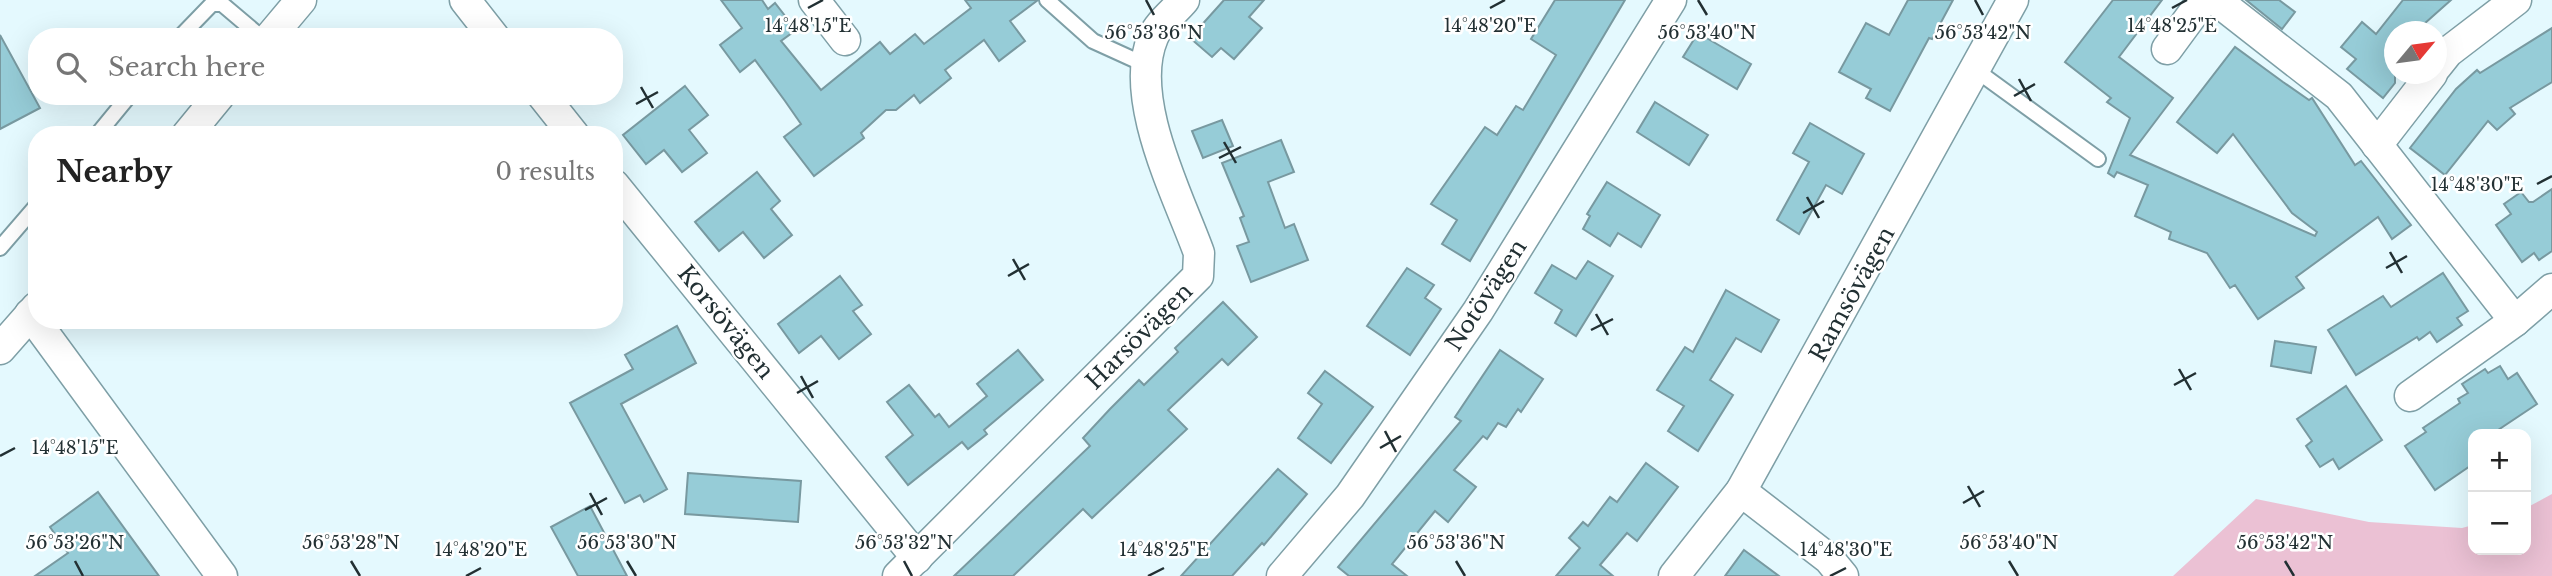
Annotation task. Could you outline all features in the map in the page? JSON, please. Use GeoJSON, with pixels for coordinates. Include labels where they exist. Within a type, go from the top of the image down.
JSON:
{"type":"FeatureCollection","features":[{"type":"Feature","properties":{"kind":"street"},"geometry":{"type":"LineString","coordinates":[[278,28],[301,0]]}},
{"type":"Feature","properties":{"kind":"street"},"geometry":{"type":"LineString","coordinates":[[464,0],[487,28]]}},
{"type":"Feature","properties":{"kind":"street"},"geometry":{"type":"LineString","coordinates":[[814,0],[845,40]]}},
{"type":"Feature","properties":{"kind":"street","name":"Harsövägen"},"geometry":{"type":"LineString","coordinates":[[907,567],[1198,276],[1199,253],[1147,113],[1148,66],[1153,36],[1184,0]]}},
{"type":"Feature","properties":{"kind":"street","name":"Notövägen"},"geometry":{"type":"LineString","coordinates":[[1282,576],[1350,496],[1478,311],[1671,0]]}},
{"type":"Feature","properties":{"kind":"street","name":"Ramsövägen"},"geometry":{"type":"LineString","coordinates":[[1674,576],[1741,491],[2013,0]]}},
{"type":"Feature","properties":{"kind":"street"},"geometry":{"type":"LineString","coordinates":[[2167,49],[2203,0]]}},
{"type":"Feature","properties":{"kind":"street"},"geometry":{"type":"LineString","coordinates":[[2216,0],[2339,96],[2515,321]]}},
{"type":"Feature","properties":{"kind":"street"},"geometry":{"type":"LineString","coordinates":[[2447,53],[2516,0]]}},
{"type":"Feature","properties":{"kind":"street"},"geometry":{"type":"LineString","coordinates":[[2377,145],[2424,84]]}},
{"type":"Feature","properties":{"kind":"street"},"geometry":{"type":"LineString","coordinates":[[194,126],[212,105]]}},
{"type":"Feature","properties":{"kind":"street"},"geometry":{"type":"LineString","coordinates":[[550,105],[567,126]]}},
{"type":"Feature","properties":{"kind":"street","name":"Korsövägen"},"geometry":{"type":"LineString","coordinates":[[623,197],[907,567]]}},
{"type":"Feature","properties":{"kind":"street"},"geometry":{"type":"LineString","coordinates":[[2410,396],[2515,321],[2552,289]]}},
{"type":"Feature","properties":{"kind":"street"},"geometry":{"type":"LineString","coordinates":[[0,349],[28,317]]}},
{"type":"Feature","properties":{"kind":"street"},"geometry":{"type":"LineString","coordinates":[[46,329],[222,576]]}},
{"type":"Feature","properties":{"kind":"street"},"geometry":{"type":"LineString","coordinates":[[1741,491],[1829,559],[1843,576]]}},
{"type":"Feature","properties":{"kind":"lane"},"geometry":{"type":"LineString","coordinates":[[1047,0],[1093,41],[1148,66]]}},
{"type":"Feature","properties":{"kind":"lane"},"geometry":{"type":"LineString","coordinates":[[189,28],[212,4],[222,4],[250,28]]}},
{"type":"Feature","properties":{"kind":"lane"},"geometry":{"type":"LineString","coordinates":[[1973,68],[2098,159]]}},
{"type":"Feature","properties":{"kind":"lane"},"geometry":{"type":"LineString","coordinates":[[104,126],[122,105]]}},
{"type":"Feature","properties":{"kind":"lane"},"geometry":{"type":"LineString","coordinates":[[0,248],[28,215]]}},
{"type":"Feature","properties":{"kind":"shaded area"},"geometry":{"type":"Polygon","coordinates":[[[2552,494],[2552,576],[2173,576],[2256,499],[2369,522],[2468,526],[2468,555],[2531,555],[2531,505],[2552,494]]]}},
{"type":"Feature","properties":{"kind":"building"},"geometry":{"type":"Polygon","coordinates":[[[721,0],[762,0],[768,9],[775,3],[796,30],[781,41],[821,90],[880,42],[890,54],[915,34],[924,44],[971,8],[965,0],[1038,0],[1010,21],[1025,41],[999,61],[984,40],[945,70],[951,78],[920,103],[914,95],[896,110],[886,110],[861,133],[864,138],[814,176],[784,137],[801,124],[785,101],[755,60],[740,72],[720,45],[742,28],[721,0]]]}},
{"type":"Feature","properties":{"kind":"building"},"geometry":{"type":"Polygon","coordinates":[[[1224,0],[1264,0],[1249,17],[1262,28],[1234,59],[1221,48],[1212,57],[1190,38],[1224,0]]]}},
{"type":"Feature","properties":{"kind":"building"},"geometry":{"type":"Polygon","coordinates":[[[1555,0],[1625,0],[1470,261],[1442,244],[1457,220],[1431,204],[1485,127],[1497,135],[1516,106],[1523,110],[1556,55],[1531,39],[1555,0]]]}},
{"type":"Feature","properties":{"kind":"building"},"geometry":{"type":"Polygon","coordinates":[[[1908,0],[1953,0],[1932,39],[1929,38],[1890,111],[1866,98],[1871,89],[1839,72],[1866,23],[1889,35],[1908,0]]]}},
{"type":"Feature","properties":{"kind":"building"},"geometry":{"type":"Polygon","coordinates":[[[2113,0],[2162,0],[2119,57],[2173,98],[2130,155],[2315,236],[2317,232],[2292,213],[2233,134],[2217,153],[2177,122],[2235,47],[2309,100],[2312,98],[2355,165],[2361,161],[2411,225],[2392,239],[2378,217],[2296,277],[2304,288],[2258,319],[2235,285],[2230,288],[2207,253],[2169,239],[2171,232],[2135,216],[2148,185],[2117,172],[2114,177],[2108,173],[2130,118],[2107,102],[2111,98],[2065,62],[2113,0]]]}},
{"type":"Feature","properties":{"kind":"building"},"geometry":{"type":"Polygon","coordinates":[[[2246,0],[2279,0],[2295,12],[2282,29],[2246,0]]]}},
{"type":"Feature","properties":{"kind":"building"},"geometry":{"type":"Polygon","coordinates":[[[2403,0],[2451,0],[2427,21],[2386,21],[2403,0]]]}},
{"type":"Feature","properties":{"kind":"building"},"geometry":{"type":"Polygon","coordinates":[[[2362,22],[2376,34],[2384,24],[2384,84],[2394,84],[2383,98],[2347,69],[2356,59],[2341,47],[2362,22]]]}},
{"type":"Feature","properties":{"kind":"building"},"geometry":{"type":"Polygon","coordinates":[[[2552,28],[2552,82],[2510,108],[2515,114],[2497,130],[2488,121],[2445,175],[2410,148],[2456,89],[2477,70],[2480,73],[2552,28]]]}},
{"type":"Feature","properties":{"kind":"building"},"geometry":{"type":"Polygon","coordinates":[[[1698,33],[1751,64],[1737,89],[1683,57],[1698,33]]]}},
{"type":"Feature","properties":{"kind":"building"},"geometry":{"type":"Polygon","coordinates":[[[0,35],[28,86],[28,105],[38,105],[40,108],[0,129],[0,35]]]}},
{"type":"Feature","properties":{"kind":"building"},"geometry":{"type":"Polygon","coordinates":[[[685,86],[708,115],[689,130],[707,153],[682,172],[664,150],[646,164],[623,135],[685,86]]]}},
{"type":"Feature","properties":{"kind":"building"},"geometry":{"type":"Polygon","coordinates":[[[1655,102],[1708,135],[1689,165],[1637,132],[1655,102]]]}},
{"type":"Feature","properties":{"kind":"building"},"geometry":{"type":"Polygon","coordinates":[[[1222,120],[1233,146],[1203,158],[1192,131],[1222,120]]]}},
{"type":"Feature","properties":{"kind":"building"},"geometry":{"type":"Polygon","coordinates":[[[1810,123],[1864,154],[1842,194],[1826,185],[1799,234],[1777,220],[1809,162],[1793,153],[1810,123]]]}},
{"type":"Feature","properties":{"kind":"building"},"geometry":{"type":"Polygon","coordinates":[[[1281,140],[1294,172],[1268,182],[1285,228],[1294,224],[1308,260],[1251,282],[1237,246],[1249,242],[1240,218],[1244,216],[1222,163],[1281,140]]]}},
{"type":"Feature","properties":{"kind":"building"},"geometry":{"type":"Polygon","coordinates":[[[757,172],[780,201],[771,209],[792,235],[764,258],[743,232],[719,251],[695,222],[757,172]]]}},
{"type":"Feature","properties":{"kind":"building"},"geometry":{"type":"Polygon","coordinates":[[[1607,182],[1660,215],[1641,247],[1618,233],[1610,246],[1583,229],[1590,216],[1587,214],[1607,182]]]}},
{"type":"Feature","properties":{"kind":"building"},"geometry":{"type":"Polygon","coordinates":[[[2552,189],[2552,251],[2539,260],[2534,253],[2522,262],[2496,225],[2511,214],[2504,204],[2521,192],[2529,202],[2533,202],[2552,189]]]}},
{"type":"Feature","properties":{"kind":"building"},"geometry":{"type":"Polygon","coordinates":[[[1588,261],[1613,276],[1576,336],[1555,323],[1562,310],[1535,293],[1552,265],[1576,279],[1588,261]]]}},
{"type":"Feature","properties":{"kind":"building"},"geometry":{"type":"Polygon","coordinates":[[[1407,268],[1434,285],[1425,298],[1441,309],[1410,355],[1367,326],[1407,268]]]}},
{"type":"Feature","properties":{"kind":"building"},"geometry":{"type":"Polygon","coordinates":[[[2443,273],[2468,311],[2457,318],[2462,325],[2437,342],[2430,332],[2419,340],[2417,337],[2356,375],[2328,330],[2383,296],[2391,307],[2443,273]]]}},
{"type":"Feature","properties":{"kind":"building"},"geometry":{"type":"Polygon","coordinates":[[[840,276],[862,305],[853,311],[871,334],[839,359],[821,336],[799,353],[778,324],[840,276]]]}},
{"type":"Feature","properties":{"kind":"building"},"geometry":{"type":"Polygon","coordinates":[[[1726,290],[1779,320],[1761,352],[1736,338],[1710,380],[1733,395],[1698,451],[1668,431],[1684,406],[1657,390],[1685,347],[1693,352],[1726,290]]]}},
{"type":"Feature","properties":{"kind":"building"},"geometry":{"type":"Polygon","coordinates":[[[1223,302],[1257,337],[1228,365],[1222,359],[1168,410],[1187,429],[1092,518],[1083,509],[1013,576],[954,576],[1090,446],[1083,438],[1139,380],[1144,385],[1178,352],[1175,348],[1223,302]]]}},
{"type":"Feature","properties":{"kind":"building"},"geometry":{"type":"Polygon","coordinates":[[[677,326],[696,363],[621,404],[667,489],[644,502],[640,495],[625,503],[570,403],[633,369],[625,355],[677,326]]]}},
{"type":"Feature","properties":{"kind":"building"},"geometry":{"type":"Polygon","coordinates":[[[2275,341],[2316,347],[2311,373],[2271,366],[2275,341]]]}},
{"type":"Feature","properties":{"kind":"building"},"geometry":{"type":"Polygon","coordinates":[[[1018,350],[1043,380],[984,430],[987,434],[968,449],[962,442],[908,485],[886,457],[913,435],[887,402],[909,385],[935,417],[939,414],[949,427],[987,396],[977,384],[1018,350]]]}},
{"type":"Feature","properties":{"kind":"building"},"geometry":{"type":"Polygon","coordinates":[[[1500,350],[1543,379],[1521,412],[1518,409],[1506,427],[1498,423],[1487,439],[1483,436],[1454,470],[1476,487],[1448,522],[1435,511],[1392,564],[1407,576],[1349,576],[1338,567],[1461,421],[1455,417],[1500,350]]]}},
{"type":"Feature","properties":{"kind":"building"},"geometry":{"type":"Polygon","coordinates":[[[2500,366],[2508,379],[2517,373],[2537,404],[2500,429],[2468,429],[2468,467],[2435,490],[2405,446],[2426,432],[2423,428],[2460,403],[2458,399],[2468,393],[2462,384],[2485,369],[2488,373],[2500,366]]]}},
{"type":"Feature","properties":{"kind":"building"},"geometry":{"type":"Polygon","coordinates":[[[1325,371],[1373,407],[1331,463],[1298,438],[1322,404],[1308,393],[1325,371]]]}},
{"type":"Feature","properties":{"kind":"building"},"geometry":{"type":"Polygon","coordinates":[[[2346,386],[2382,440],[2339,469],[2333,459],[2320,467],[2306,446],[2312,441],[2297,419],[2346,386]]]}},
{"type":"Feature","properties":{"kind":"building"},"geometry":{"type":"Polygon","coordinates":[[[1646,463],[1678,487],[1637,541],[1627,533],[1600,565],[1613,576],[1556,576],[1580,548],[1569,538],[1583,522],[1588,526],[1610,497],[1617,502],[1646,463]]]}},
{"type":"Feature","properties":{"kind":"building"},"geometry":{"type":"Polygon","coordinates":[[[1278,469],[1307,494],[1264,545],[1262,543],[1232,576],[1181,576],[1278,469]]]}},
{"type":"Feature","properties":{"kind":"building"},"geometry":{"type":"Polygon","coordinates":[[[688,473],[801,481],[798,522],[685,514],[688,473]]]}},
{"type":"Feature","properties":{"kind":"building"},"geometry":{"type":"Polygon","coordinates":[[[98,492],[159,576],[35,576],[68,553],[50,527],[98,492]]]}},
{"type":"Feature","properties":{"kind":"building"},"geometry":{"type":"Polygon","coordinates":[[[590,506],[627,576],[578,576],[551,527],[590,506]]]}},
{"type":"Feature","properties":{"kind":"building"},"geometry":{"type":"Polygon","coordinates":[[[1744,550],[1779,576],[1725,576],[1744,550]]]}}]}
